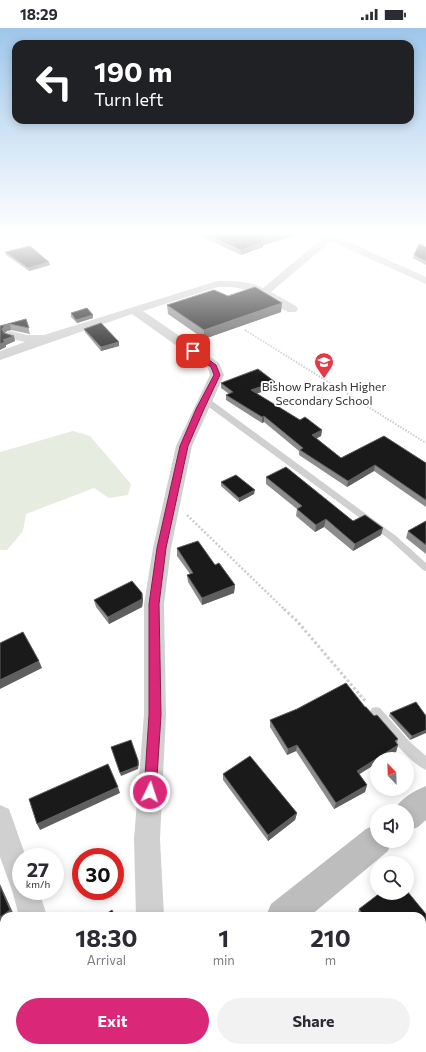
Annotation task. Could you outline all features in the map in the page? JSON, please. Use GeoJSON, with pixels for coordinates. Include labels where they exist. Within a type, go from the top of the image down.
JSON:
{"type":"FeatureCollection","features":[{"type":"Feature","properties":{"kind":"main road"},"geometry":{"type":"LineString","coordinates":[[414,810],[426,801]]}},
{"type":"Feature","properties":{"kind":"main road"},"geometry":{"type":"LineString","coordinates":[[288,912],[370,846]]}},
{"type":"Feature","properties":{"kind":"street"},"geometry":{"type":"LineString","coordinates":[[264,293],[277,281]]}},
{"type":"Feature","properties":{"kind":"street"},"geometry":{"type":"LineString","coordinates":[[0,356],[51,337],[217,284],[255,288],[292,309]]}},
{"type":"Feature","properties":{"kind":"street"},"geometry":{"type":"LineString","coordinates":[[134,310],[214,366],[217,375],[204,400],[184,446],[162,548],[154,604],[155,715],[147,839],[150,912]]}},
{"type":"Feature","properties":{"kind":"street"},"geometry":{"type":"LineString","coordinates":[[0,327],[19,342],[13,352]]}},
{"type":"Feature","properties":{"kind":"street"},"geometry":{"type":"LineString","coordinates":[[11,335],[27,339],[51,337]]}},
{"type":"Feature","properties":{"kind":"street"},"geometry":{"type":"LineString","coordinates":[[0,818],[12,853]]}},
{"type":"Feature","properties":{"kind":"street"},"geometry":{"type":"LineString","coordinates":[[28,900],[32,912]]}},
{"type":"Feature","properties":{"kind":"lane"},"geometry":{"type":"LineString","coordinates":[[204,400],[393,538],[426,568]]}},
{"type":"Feature","properties":{"kind":"lane"},"geometry":{"type":"LineString","coordinates":[[376,712],[406,746],[426,764]]}},
{"type":"Feature","properties":{"kind":"path"},"geometry":{"type":"LineString","coordinates":[[245,330],[426,443]]}},
{"type":"Feature","properties":{"kind":"path"},"geometry":{"type":"LineString","coordinates":[[172,501],[297,621],[376,712]]}},
{"type":"Feature","properties":{"kind":"shaded area"},"geometry":{"type":"Polygon","coordinates":[[[73,431],[90,436],[131,484],[128,495],[109,498],[94,488],[26,514],[23,531],[7,550],[0,550],[0,452],[73,431]]]}},
{"type":"Feature","properties":{"kind":"building"},"geometry":{"type":"Polygon","coordinates":[[[255,287],[282,303],[204,330],[167,305],[214,290],[228,296],[255,287]]]}},
{"type":"Feature","properties":{"kind":"building"},"geometry":{"type":"Polygon","coordinates":[[[87,308],[93,315],[76,320],[71,313],[87,308]]]}},
{"type":"Feature","properties":{"kind":"building"},"geometry":{"type":"Polygon","coordinates":[[[26,319],[29,328],[10,324],[5,325],[2,329],[4,333],[14,336],[3,340],[5,342],[0,344],[0,326],[26,319]]]}},
{"type":"Feature","properties":{"kind":"building"},"geometry":{"type":"Polygon","coordinates":[[[101,323],[119,342],[101,347],[84,329],[101,323]]]}},
{"type":"Feature","properties":{"kind":"building"},"geometry":{"type":"Polygon","coordinates":[[[258,369],[275,382],[251,390],[300,420],[305,417],[322,430],[312,435],[341,458],[384,436],[426,463],[426,500],[375,465],[348,481],[300,450],[303,448],[264,416],[262,417],[226,395],[233,392],[221,383],[258,369]]]}},
{"type":"Feature","properties":{"kind":"building"},"geometry":{"type":"Polygon","coordinates":[[[286,467],[353,521],[365,515],[383,528],[355,544],[326,519],[316,525],[297,509],[302,506],[266,477],[286,467]]]}},
{"type":"Feature","properties":{"kind":"building"},"geometry":{"type":"Polygon","coordinates":[[[236,475],[255,490],[239,498],[221,482],[236,475]]]}},
{"type":"Feature","properties":{"kind":"building"},"geometry":{"type":"Polygon","coordinates":[[[426,521],[426,545],[408,531],[426,521]]]}},
{"type":"Feature","properties":{"kind":"building"},"geometry":{"type":"Polygon","coordinates":[[[198,541],[215,565],[219,563],[235,585],[202,598],[187,575],[193,573],[177,548],[198,541]]]}},
{"type":"Feature","properties":{"kind":"building"},"geometry":{"type":"Polygon","coordinates":[[[132,581],[142,593],[142,599],[108,617],[94,600],[132,581]]]}},
{"type":"Feature","properties":{"kind":"building"},"geometry":{"type":"Polygon","coordinates":[[[23,632],[39,661],[0,680],[0,643],[23,632]]]}},
{"type":"Feature","properties":{"kind":"building"},"geometry":{"type":"Polygon","coordinates":[[[346,683],[365,707],[374,716],[377,715],[398,739],[395,741],[398,745],[387,752],[370,752],[370,763],[357,771],[367,785],[336,803],[297,745],[288,749],[270,720],[297,709],[346,683]]]}},
{"type":"Feature","properties":{"kind":"building"},"geometry":{"type":"Polygon","coordinates":[[[416,702],[426,716],[426,730],[412,736],[390,713],[416,702]]]}},
{"type":"Feature","properties":{"kind":"building"},"geometry":{"type":"Polygon","coordinates":[[[131,740],[138,760],[138,766],[120,773],[111,747],[131,740]]]}},
{"type":"Feature","properties":{"kind":"building"},"geometry":{"type":"Polygon","coordinates":[[[250,756],[297,813],[268,835],[223,774],[250,756]]]}},
{"type":"Feature","properties":{"kind":"building"},"geometry":{"type":"Polygon","coordinates":[[[108,764],[118,787],[37,824],[29,799],[108,764]]]}},
{"type":"Feature","properties":{"kind":"building"},"geometry":{"type":"Polygon","coordinates":[[[0,886],[10,910],[7,912],[0,912],[0,886]]]}},
{"type":"Feature","properties":{"kind":"building"},"geometry":{"type":"Polygon","coordinates":[[[414,899],[424,912],[361,912],[359,909],[371,900],[414,899]]]}},
{"type":"Feature","properties":{"kind":"place","name":"Bishow Prakash Higher Secondary School"},"geometry":{"type":"Point","coordinates":[324,379]}},
{"type":"Feature","properties":{"kind":"route"},"geometry":{"type":"LineString","coordinates":[[150,792],[156,680],[154,604],[162,548],[184,446],[217,375],[214,366],[193,351]]}}]}
